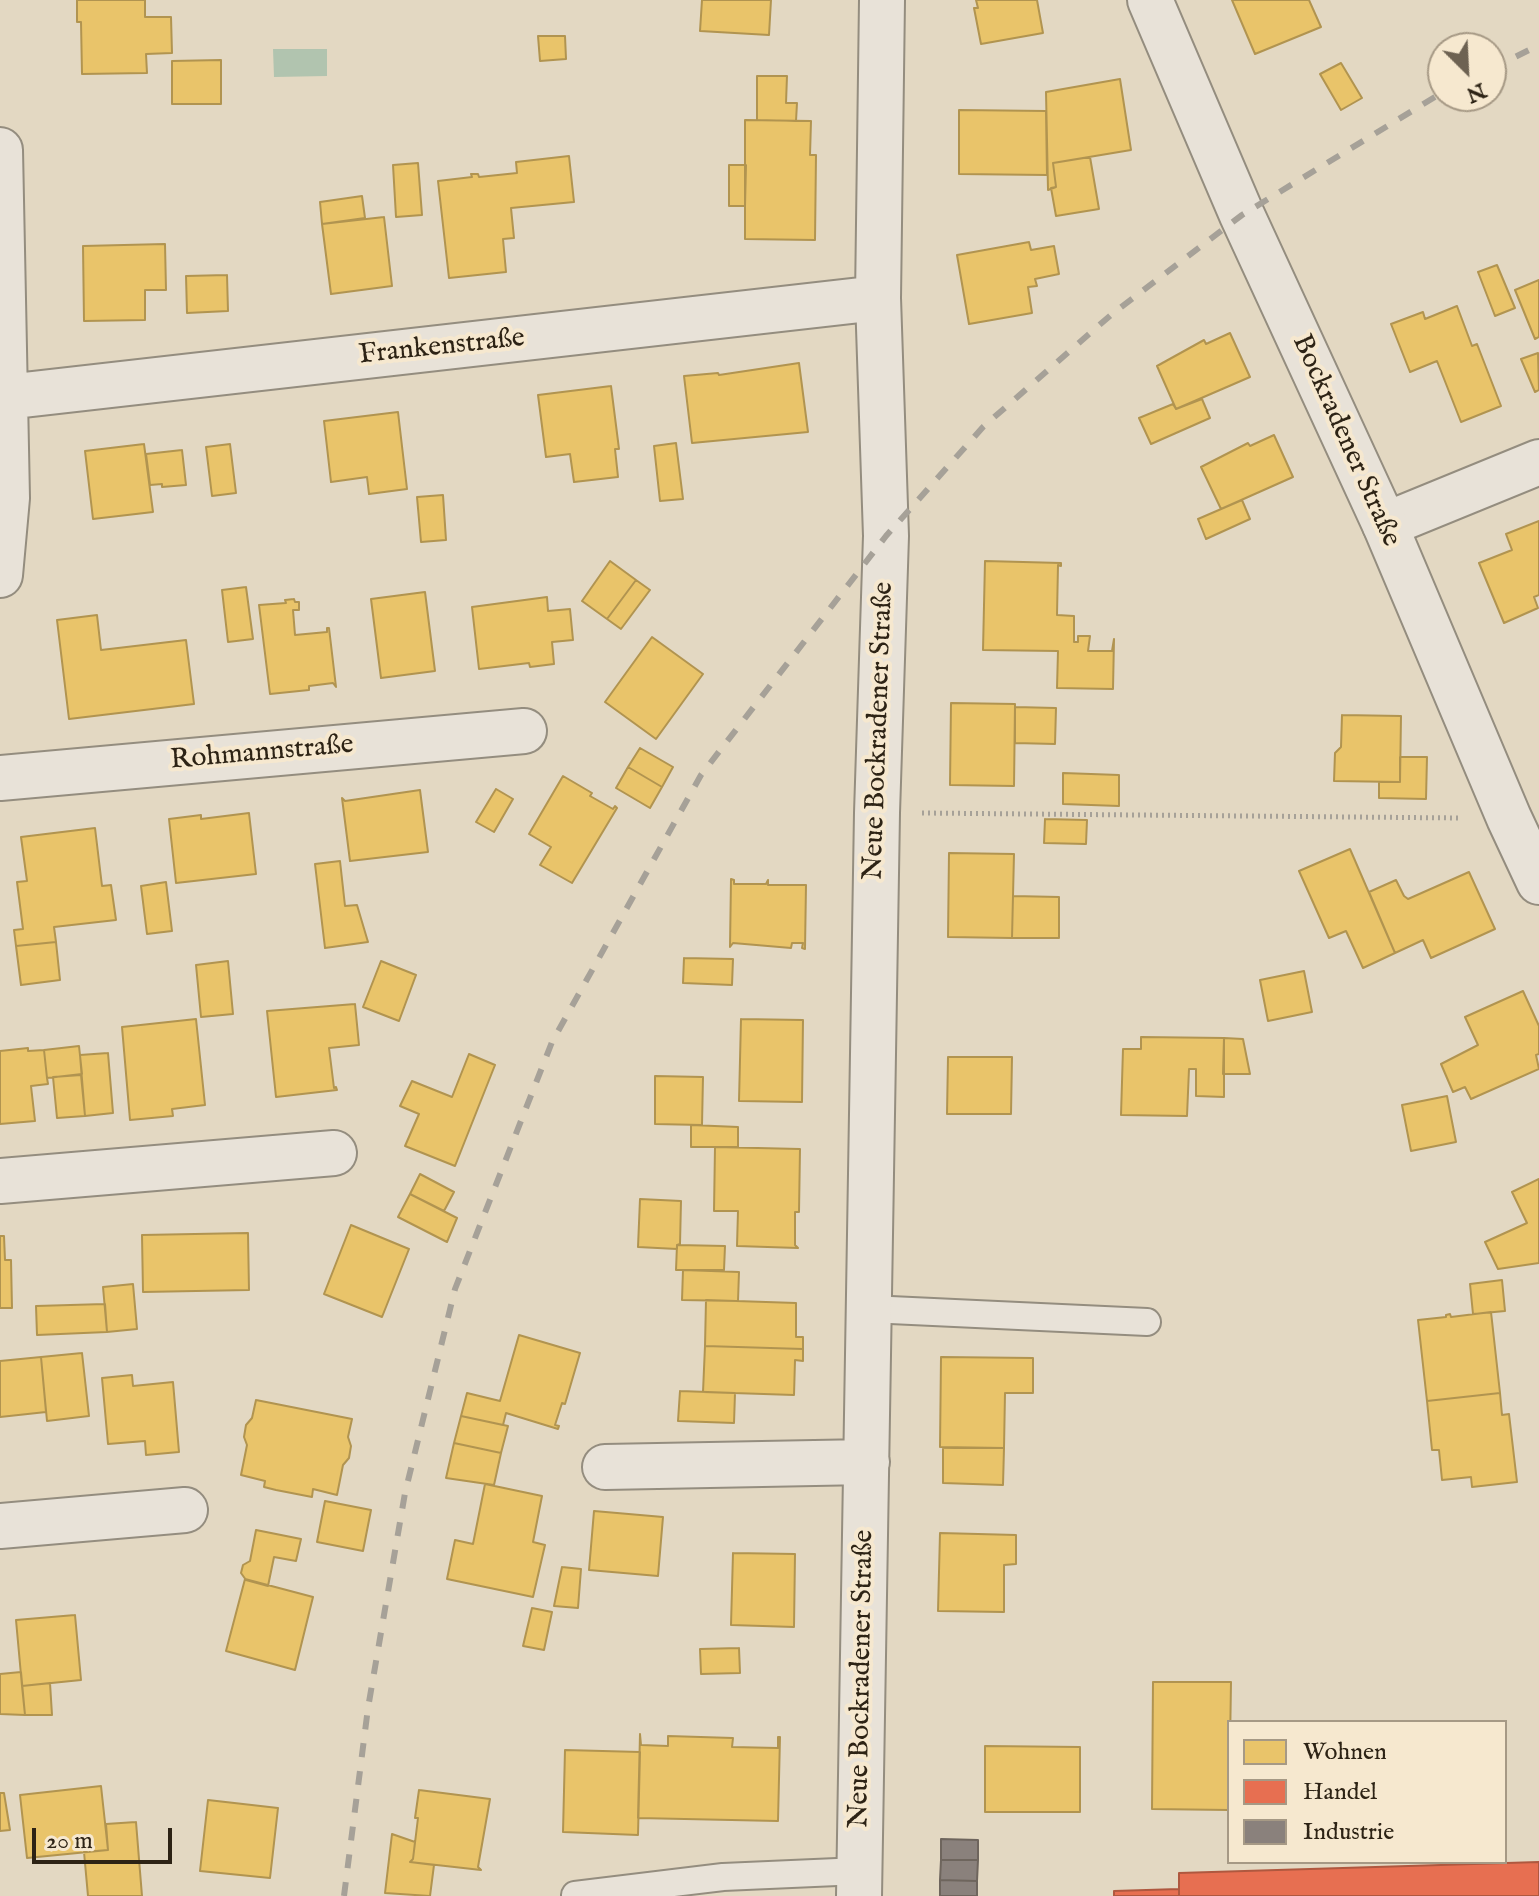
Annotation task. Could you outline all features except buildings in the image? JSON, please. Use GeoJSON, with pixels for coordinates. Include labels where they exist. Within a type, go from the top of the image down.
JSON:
{"type":"FeatureCollection","features":[{"type":"Feature","properties":{"kind":"street","name":"Neue Bockradener Straße"},"geometry":{"type":"LineString","coordinates":[[859,1884],[877,813],[886,536],[878,298],[882,0]]}},
{"type":"Feature","properties":{"kind":"street","name":"Bockradener Straße"},"geometry":{"type":"LineString","coordinates":[[1150,0],[1242,215],[1385,525],[1539,882]]}},
{"type":"Feature","properties":{"kind":"street"},"geometry":{"type":"LineString","coordinates":[[0,150],[6,397],[0,575]]}},
{"type":"Feature","properties":{"kind":"street","name":"Frankenstraße"},"geometry":{"type":"LineString","coordinates":[[6,397],[878,298]]}},
{"type":"Feature","properties":{"kind":"street"},"geometry":{"type":"LineString","coordinates":[[1385,525],[1539,462]]}},
{"type":"Feature","properties":{"kind":"street","name":"Rohmannstraße"},"geometry":{"type":"LineString","coordinates":[[0,778],[524,731]]}},
{"type":"Feature","properties":{"kind":"street"},"geometry":{"type":"LineString","coordinates":[[0,1181],[334,1153]]}},
{"type":"Feature","properties":{"kind":"street"},"geometry":{"type":"LineString","coordinates":[[605,1467],[867,1462]]}},
{"type":"Feature","properties":{"kind":"street"},"geometry":{"type":"LineString","coordinates":[[0,1526],[185,1510]]}},
{"type":"Feature","properties":{"kind":"lane"},"geometry":{"type":"LineString","coordinates":[[869,1309],[1147,1322]]}},
{"type":"Feature","properties":{"kind":"lane"},"geometry":{"type":"LineString","coordinates":[[575,1895],[723,1877],[859,1884]]}},
{"type":"Feature","properties":{"kind":"path"},"geometry":{"type":"LineString","coordinates":[[877,813],[1509,818]]}},
{"type":"Feature","properties":{"kind":"shaded area"},"geometry":{"type":"Polygon","coordinates":[[[273,49],[327,49],[327,76],[274,77],[273,49]]]}},
{"type":"Feature","properties":{"kind":"railway"},"geometry":{"type":"LineString","coordinates":[[1507,61],[1539,45]]}},
{"type":"Feature","properties":{"kind":"railway"},"geometry":{"type":"LineString","coordinates":[[344,1896],[368,1708],[405,1493],[455,1289],[552,1042],[701,775],[886,536],[983,427],[1112,314],[1242,215],[1427,102]]}}]}
